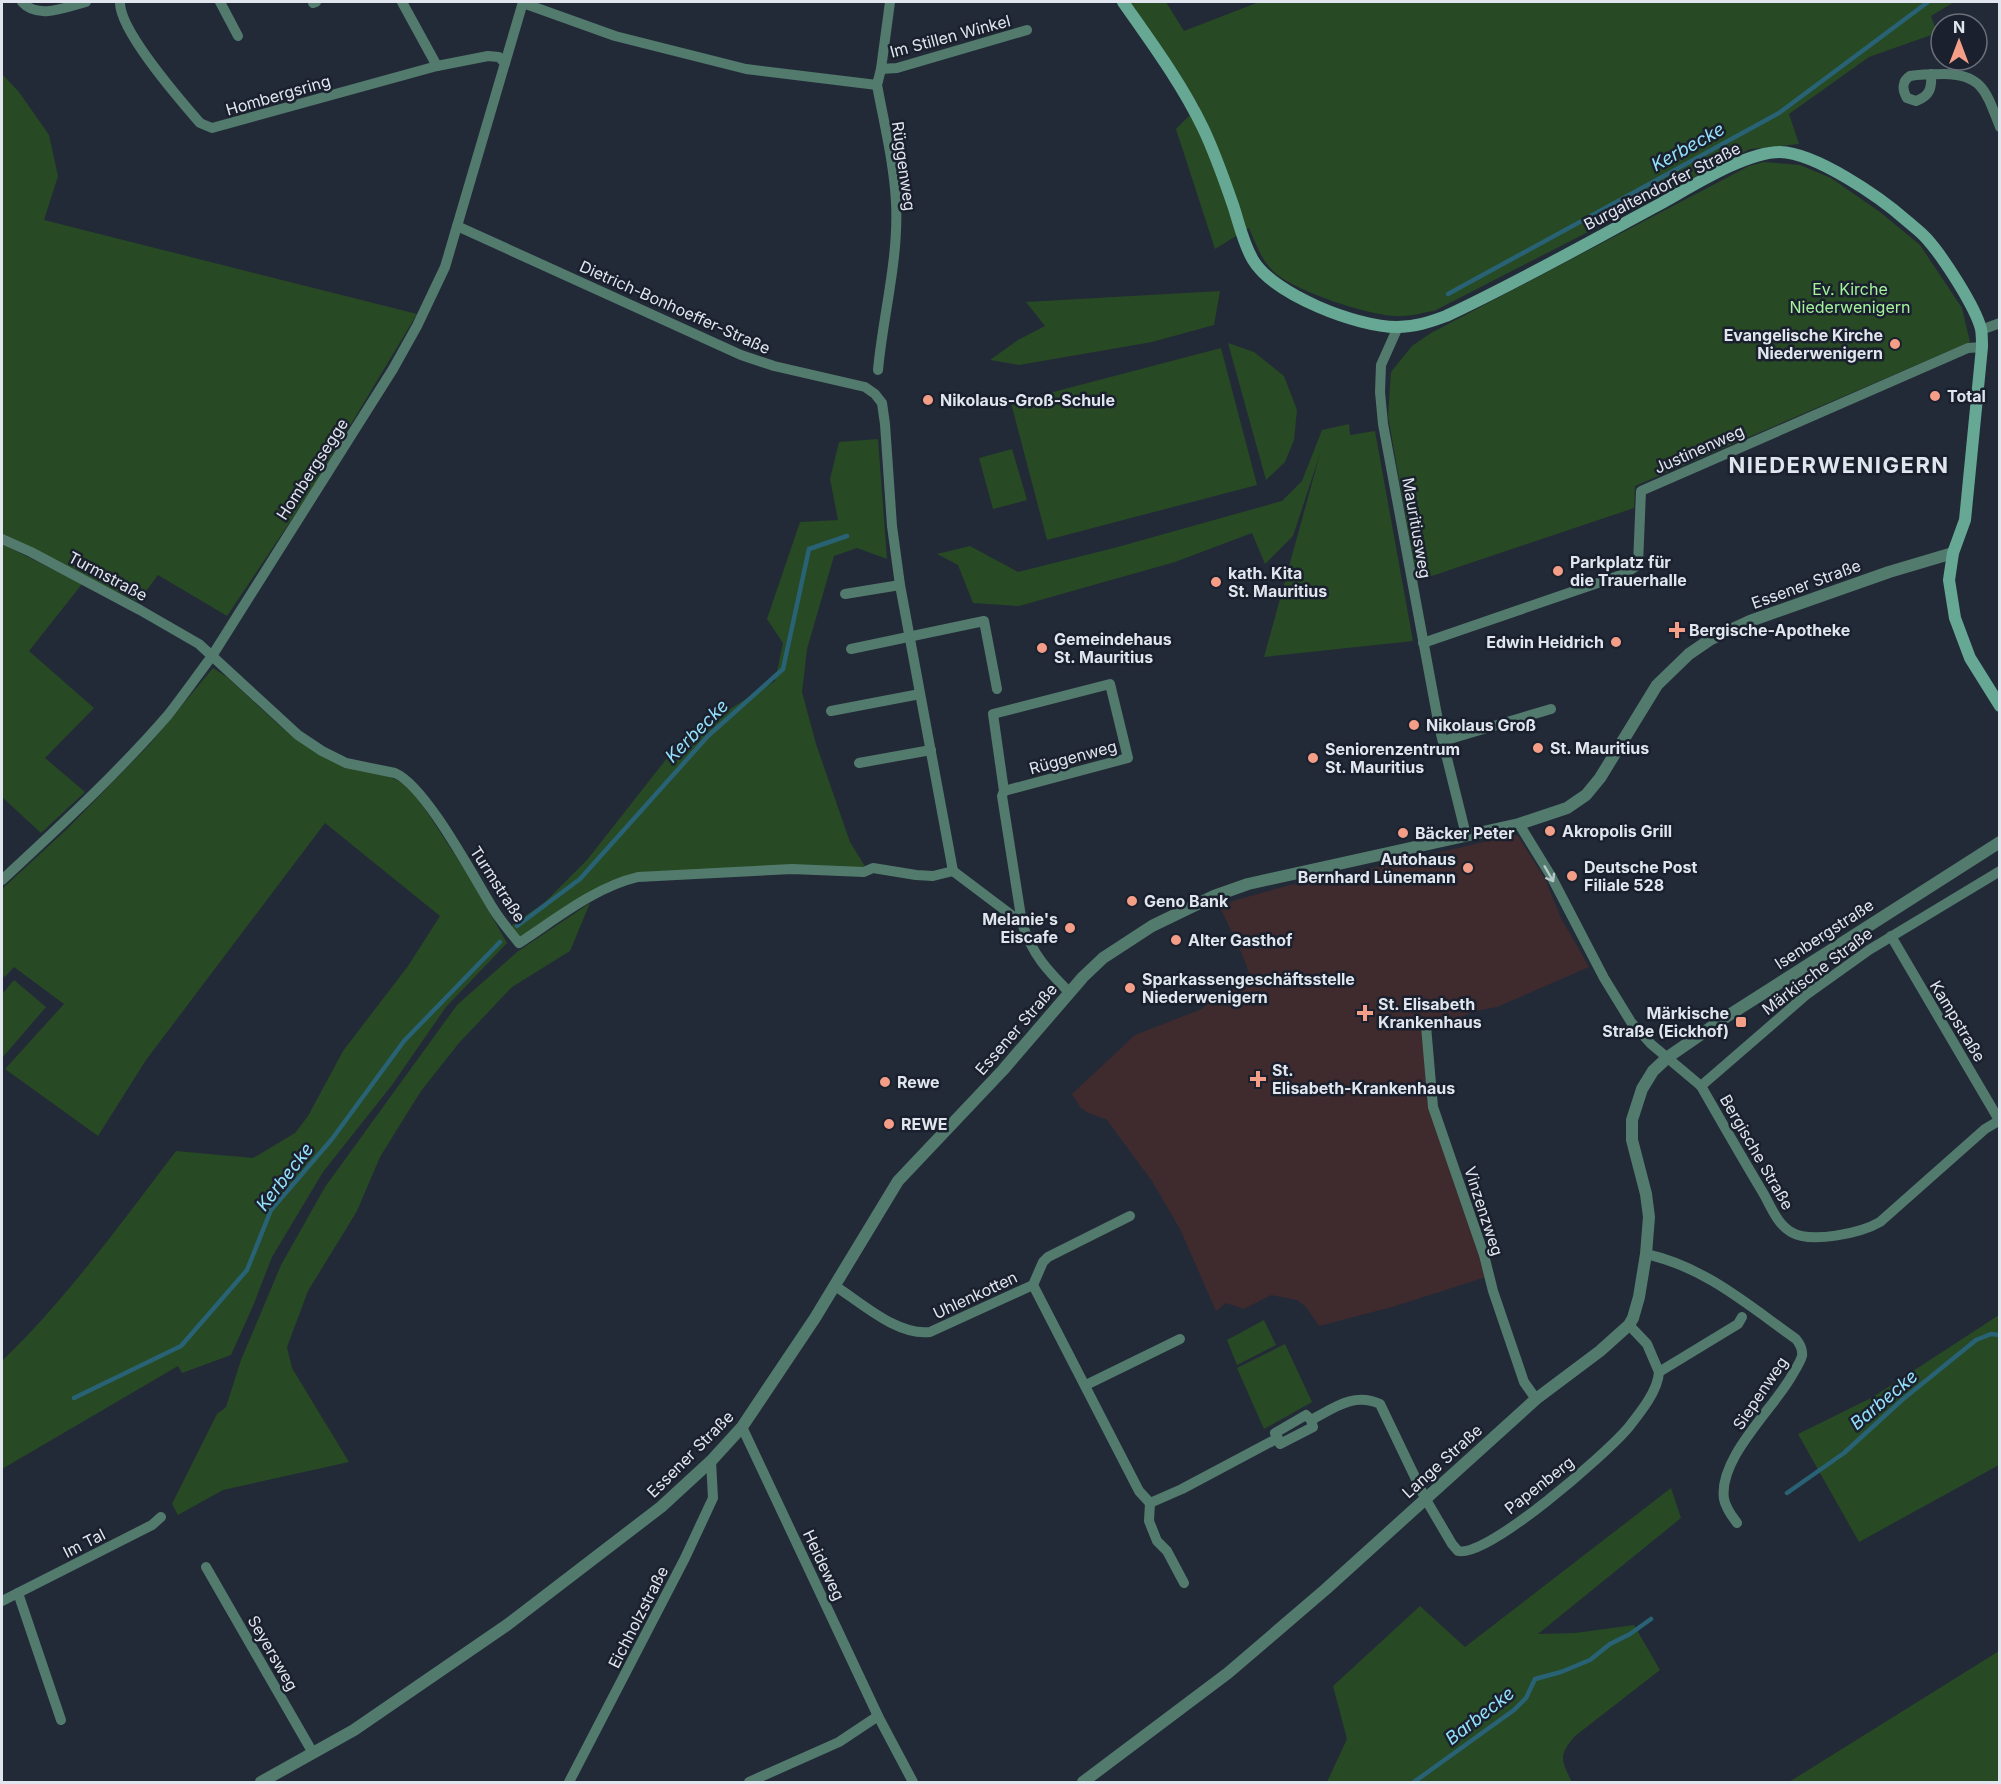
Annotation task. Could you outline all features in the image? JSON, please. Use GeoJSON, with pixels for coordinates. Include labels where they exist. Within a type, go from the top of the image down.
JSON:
{"type":"FeatureCollection","features":[{"type":"Feature","properties":{"kind":"main road","name":"Burgaltendorfer Straße"},"geometry":{"type":"LineString","coordinates":[[1123,2],[1200,121],[1216,156],[1247,249],[1260,269],[1283,288],[1321,307],[1366,323],[1398,327],[1419,325],[1446,316],[1706,179],[1753,157],[1781,152],[1802,156],[1825,165],[1896,212],[1936,249],[1973,309],[1981,330],[1982,347],[1965,520],[1953,553],[1949,580],[1956,618],[1970,658],[1999,704]]}},
{"type":"Feature","properties":{"kind":"street"},"geometry":{"type":"LineString","coordinates":[[22,2],[28,8],[47,11],[86,2]]}},
{"type":"Feature","properties":{"kind":"street","name":"Hombergsring"},"geometry":{"type":"LineString","coordinates":[[120,2],[123,20],[146,55],[200,123],[212,128],[437,66],[488,56],[499,57],[505,63]]}},
{"type":"Feature","properties":{"kind":"street"},"geometry":{"type":"LineString","coordinates":[[220,2],[238,36]]}},
{"type":"Feature","properties":{"kind":"street"},"geometry":{"type":"LineString","coordinates":[[402,2],[437,66]]}},
{"type":"Feature","properties":{"kind":"street"},"geometry":{"type":"LineString","coordinates":[[523,2],[615,36],[746,69],[877,85]]}},
{"type":"Feature","properties":{"kind":"street","name":"Hombergsegge"},"geometry":{"type":"LineString","coordinates":[[2,880],[121,766],[169,714],[212,656],[393,369],[440,279],[523,2]]}},
{"type":"Feature","properties":{"kind":"street","name":"Rüggenweg"},"geometry":{"type":"LineString","coordinates":[[878,370],[895,244],[896,201],[877,85],[890,2]]}},
{"type":"Feature","properties":{"kind":"street","name":"Im Stillen Winkel"},"geometry":{"type":"LineString","coordinates":[[881,69],[897,68],[1027,30]]}},
{"type":"Feature","properties":{"kind":"street"},"geometry":{"type":"LineString","coordinates":[[1931,74],[1959,74],[1974,80],[1988,97],[2000,128]]}},
{"type":"Feature","properties":{"kind":"street","name":"Dietrich-Bonhoeffer-Straße"},"geometry":{"type":"LineString","coordinates":[[457,226],[741,355],[774,366],[864,387],[875,394],[882,403],[885,424],[892,526],[900,585]]}},
{"type":"Feature","properties":{"kind":"street"},"geometry":{"type":"LineString","coordinates":[[1981,330],[2000,323]]}},
{"type":"Feature","properties":{"kind":"street","name":"Mauritiusweg"},"geometry":{"type":"LineString","coordinates":[[1398,327],[1381,364],[1380,392],[1383,424],[1442,739],[1466,835]]}},
{"type":"Feature","properties":{"kind":"street","name":"Justinenweg"},"geometry":{"type":"LineString","coordinates":[[1423,643],[1624,574],[1638,565],[1641,491],[1968,348],[1982,347]]}},
{"type":"Feature","properties":{"kind":"street","name":"Turmstraße"},"geometry":{"type":"LineString","coordinates":[[2,539],[31,552],[198,644],[291,729],[322,751],[346,763],[395,772],[414,785],[428,803],[495,912],[519,943],[613,885],[638,877],[792,869],[864,872],[873,868],[924,876],[943,875],[953,871]]}},
{"type":"Feature","properties":{"kind":"street","name":"Essener Straße"},"geometry":{"type":"LineString","coordinates":[[261,1782],[354,1730],[507,1624],[662,1507],[711,1461],[742,1427],[835,1286],[898,1181],[1004,1070],[1090,970],[1109,953],[1161,922],[1214,896],[1258,881],[1520,824],[1567,808],[1586,795],[1600,778],[1657,685],[1689,654],[1711,639],[1750,621],[1889,572],[1953,553]]}},
{"type":"Feature","properties":{"kind":"street"},"geometry":{"type":"LineString","coordinates":[[845,594],[900,585],[953,871],[1022,923],[1035,955],[1070,993]]}},
{"type":"Feature","properties":{"kind":"street"},"geometry":{"type":"LineString","coordinates":[[851,650],[909,638],[924,632],[984,621],[997,689]]}},
{"type":"Feature","properties":{"kind":"street","name":"Rüggenweg"},"geometry":{"type":"LineString","coordinates":[[1004,791],[1128,758],[1110,684],[993,714],[1004,791],[1002,796],[1022,923]]}},
{"type":"Feature","properties":{"kind":"street"},"geometry":{"type":"LineString","coordinates":[[831,711],[920,694]]}},
{"type":"Feature","properties":{"kind":"street"},"geometry":{"type":"LineString","coordinates":[[1442,739],[1551,709]]}},
{"type":"Feature","properties":{"kind":"street"},"geometry":{"type":"LineString","coordinates":[[859,764],[931,750]]}},
{"type":"Feature","properties":{"kind":"street"},"geometry":{"type":"LineString","coordinates":[[1520,824],[1551,876],[1619,1003],[1645,1038],[1701,1086]]}},
{"type":"Feature","properties":{"kind":"street","name":"Isenbergstraße"},"geometry":{"type":"LineString","coordinates":[[1646,1081],[1668,1057],[1753,999],[2000,842]]}},
{"type":"Feature","properties":{"kind":"street","name":"Märkische Straße"},"geometry":{"type":"LineString","coordinates":[[1701,1086],[1806,995],[1891,936],[2000,872]]}},
{"type":"Feature","properties":{"kind":"street","name":"Kampstraße"},"geometry":{"type":"LineString","coordinates":[[1891,936],[1999,1120]]}},
{"type":"Feature","properties":{"kind":"street","name":"Vinzenzweg"},"geometry":{"type":"LineString","coordinates":[[1426,1026],[1433,1107],[1484,1255],[1493,1291],[1524,1382],[1536,1399]]}},
{"type":"Feature","properties":{"kind":"street","name":"Lange Straße"},"geometry":{"type":"LineString","coordinates":[[1083,1782],[1228,1673],[1326,1589],[1536,1399],[1600,1351],[1629,1325],[1637,1304],[1646,1254],[1649,1217],[1648,1202],[1634,1148],[1632,1130],[1638,1099],[1646,1081]]}},
{"type":"Feature","properties":{"kind":"street","name":"Bergische Straße"},"geometry":{"type":"LineString","coordinates":[[1701,1086],[1781,1224],[1794,1234],[1803,1236],[1849,1234],[1880,1222],[1985,1129],[1999,1120]]}},
{"type":"Feature","properties":{"kind":"street","name":"Uhlenkotten"},"geometry":{"type":"LineString","coordinates":[[835,1286],[895,1326],[922,1333],[937,1330],[1033,1285],[1043,1262],[1048,1257],[1130,1216]]}},
{"type":"Feature","properties":{"kind":"street","name":"Siepenweg"},"geometry":{"type":"LineString","coordinates":[[1646,1254],[1677,1263],[1726,1288],[1800,1344],[1802,1356],[1798,1366],[1746,1440],[1728,1473],[1724,1499],[1737,1523]]}},
{"type":"Feature","properties":{"kind":"street","name":"Uhlenkotten"},"geometry":{"type":"LineString","coordinates":[[1033,1285],[1139,1491],[1149,1503],[1149,1521],[1157,1540],[1167,1551],[1184,1583]]}},
{"type":"Feature","properties":{"kind":"street"},"geometry":{"type":"LineString","coordinates":[[1629,1325],[1647,1344],[1659,1372],[1738,1324],[1742,1317]]}},
{"type":"Feature","properties":{"kind":"street"},"geometry":{"type":"LineString","coordinates":[[1086,1385],[1180,1339]]}},
{"type":"Feature","properties":{"kind":"street","name":"Papenberg"},"geometry":{"type":"LineString","coordinates":[[1425,1498],[1456,1549],[1465,1552],[1476,1548],[1538,1510],[1615,1441],[1646,1403],[1654,1389],[1659,1372]]}},
{"type":"Feature","properties":{"kind":"street"},"geometry":{"type":"LineString","coordinates":[[1149,1503],[1182,1489],[1278,1438],[1280,1444],[1313,1427],[1311,1420],[1352,1399],[1369,1399],[1380,1404],[1425,1498]]}},
{"type":"Feature","properties":{"kind":"street","name":"Heideweg"},"geometry":{"type":"LineString","coordinates":[[742,1427],[878,1716],[913,1782]]}},
{"type":"Feature","properties":{"kind":"street","name":"Eichholzstraße"},"geometry":{"type":"LineString","coordinates":[[569,1782],[685,1558],[713,1497],[711,1461]]}},
{"type":"Feature","properties":{"kind":"street","name":"Im Tal"},"geometry":{"type":"LineString","coordinates":[[2,1601],[152,1525],[161,1517]]}},
{"type":"Feature","properties":{"kind":"street","name":"Seyersweg"},"geometry":{"type":"LineString","coordinates":[[206,1567],[314,1753]]}},
{"type":"Feature","properties":{"kind":"street"},"geometry":{"type":"LineString","coordinates":[[18,1593],[61,1720]]}},
{"type":"Feature","properties":{"kind":"street"},"geometry":{"type":"LineString","coordinates":[[749,1782],[839,1742],[878,1716]]}},
{"type":"Feature","properties":{"kind":"shaded area","name":"St. Elisabeth-Krankenhaus"},"geometry":{"type":"Polygon","coordinates":[[[1514,835],[1518,836],[1545,879],[1561,918],[1589,967],[1497,1007],[1475,1011],[1422,1033],[1428,1107],[1486,1277],[1392,1307],[1319,1326],[1306,1307],[1297,1300],[1271,1295],[1244,1309],[1226,1303],[1216,1311],[1180,1229],[1152,1181],[1106,1119],[1081,1108],[1072,1094],[1135,1035],[1202,1009],[1209,1000],[1252,981],[1220,907],[1236,900],[1290,885],[1514,835]]]}},
{"type":"Feature","properties":{"kind":"green space"},"geometry":{"type":"Polygon","coordinates":[[[1129,2],[1166,2],[1184,31],[1259,2],[1954,2],[1938,12],[1929,12],[1929,36],[1869,57],[1789,114],[1799,144],[1750,149],[1434,311],[1410,315],[1373,313],[1335,302],[1298,287],[1274,272],[1259,252],[1249,228],[1215,249],[1176,129],[1199,106],[1129,2]]]}},
{"type":"Feature","properties":{"kind":"green space"},"geometry":{"type":"Polygon","coordinates":[[[2,74],[19,92],[49,135],[58,176],[44,220],[417,314],[314,486],[227,616],[158,575],[138,602],[2,535],[2,74]]]}},
{"type":"Feature","properties":{"kind":"green space","name":"Ev. Kirche Niederwenigern"},"geometry":{"type":"Polygon","coordinates":[[[1764,162],[1800,165],[1831,178],[1880,212],[1920,245],[1962,308],[1970,342],[1635,486],[1634,508],[1417,581],[1388,416],[1391,372],[1412,346],[1431,333],[1749,166],[1764,162]]]}},
{"type":"Feature","properties":{"kind":"green space"},"geometry":{"type":"Polygon","coordinates":[[[1220,291],[1214,325],[1152,342],[1019,365],[990,360],[1018,340],[1045,326],[1026,302],[1220,291]]]}},
{"type":"Feature","properties":{"kind":"green space"},"geometry":{"type":"Polygon","coordinates":[[[1228,343],[1254,352],[1284,376],[1297,410],[1294,440],[1285,462],[1266,480],[1228,343]]]}},
{"type":"Feature","properties":{"kind":"green space"},"geometry":{"type":"Polygon","coordinates":[[[1221,348],[1257,485],[1047,540],[1011,403],[1221,348]]]}},
{"type":"Feature","properties":{"kind":"green space"},"geometry":{"type":"Polygon","coordinates":[[[1349,424],[1350,435],[1375,431],[1413,641],[1264,657],[1320,454],[1293,536],[1265,564],[1252,533],[1175,562],[1019,606],[973,603],[958,565],[937,554],[970,546],[1018,572],[1282,501],[1302,481],[1322,430],[1349,424]]]}},
{"type":"Feature","properties":{"kind":"green space"},"geometry":{"type":"Polygon","coordinates":[[[878,439],[887,559],[857,548],[834,556],[807,649],[802,692],[816,744],[850,842],[866,868],[630,876],[519,941],[510,927],[545,902],[587,860],[682,739],[775,681],[783,643],[767,619],[800,522],[838,520],[830,479],[839,442],[878,439]]]}},
{"type":"Feature","properties":{"kind":"green space"},"geometry":{"type":"Polygon","coordinates":[[[1012,449],[1027,500],[993,509],[979,458],[1012,449]]]}},
{"type":"Feature","properties":{"kind":"green space"},"geometry":{"type":"Polygon","coordinates":[[[2,544],[82,584],[29,651],[94,708],[45,758],[85,792],[41,833],[2,797],[2,544]]]}},
{"type":"Feature","properties":{"kind":"green space"},"geometry":{"type":"Polygon","coordinates":[[[213,668],[227,677],[297,740],[410,786],[470,878],[507,943],[446,1007],[392,1085],[323,1172],[272,1257],[231,1355],[182,1373],[178,1366],[2,1469],[2,1359],[27,1336],[72,1285],[176,1151],[253,1158],[295,1133],[308,1116],[343,1051],[408,966],[440,916],[325,823],[146,1060],[98,1136],[5,1069],[64,1004],[14,967],[5,977],[2,974],[2,889],[66,830],[149,745],[213,668]]]}},
{"type":"Feature","properties":{"kind":"green space"},"geometry":{"type":"Polygon","coordinates":[[[590,903],[570,951],[512,987],[459,1043],[421,1091],[380,1157],[357,1211],[308,1291],[287,1347],[292,1368],[349,1462],[223,1490],[178,1515],[172,1504],[217,1414],[226,1407],[241,1360],[281,1265],[325,1187],[457,1005],[517,952],[590,903]]]}},
{"type":"Feature","properties":{"kind":"green space"},"geometry":{"type":"Polygon","coordinates":[[[14,980],[46,1007],[2,1058],[2,994],[14,980]]]}},
{"type":"Feature","properties":{"kind":"green space"},"geometry":{"type":"Polygon","coordinates":[[[1999,1315],[1999,1465],[1859,1542],[1798,1434],[1873,1397],[1999,1315]]]}},
{"type":"Feature","properties":{"kind":"green space"},"geometry":{"type":"Polygon","coordinates":[[[1264,1320],[1276,1345],[1237,1365],[1227,1340],[1264,1320]]]}},
{"type":"Feature","properties":{"kind":"green space"},"geometry":{"type":"Polygon","coordinates":[[[1285,1344],[1312,1402],[1264,1429],[1237,1368],[1285,1344]]]}},
{"type":"Feature","properties":{"kind":"green space"},"geometry":{"type":"Polygon","coordinates":[[[1671,1488],[1681,1518],[1538,1634],[1575,1633],[1634,1625],[1660,1670],[1575,1736],[1563,1758],[1572,1782],[1327,1782],[1347,1739],[1333,1686],[1420,1606],[1465,1647],[1671,1488]]]}},
{"type":"Feature","properties":{"kind":"green space"},"geometry":{"type":"Polygon","coordinates":[[[1999,1651],[1999,1782],[1789,1782],[1991,1656],[1999,1651]]]}},
{"type":"Feature","properties":{"kind":"waterway","name":"Kerbecke"},"geometry":{"type":"LineString","coordinates":[[1448,294],[1779,113],[1928,2]]}},
{"type":"Feature","properties":{"kind":"waterway","name":"Kerbecke"},"geometry":{"type":"LineString","coordinates":[[517,926],[580,879],[708,736],[783,669],[809,549],[847,536]]}},
{"type":"Feature","properties":{"kind":"waterway","name":"Kerbecke"},"geometry":{"type":"LineString","coordinates":[[74,1398],[181,1346],[247,1270],[271,1210],[332,1139],[404,1041],[500,942]]}},
{"type":"Feature","properties":{"kind":"waterway","name":"Barbecke"},"geometry":{"type":"LineString","coordinates":[[1787,1493],[1844,1453],[1902,1400],[1976,1340],[1991,1334],[2000,1335]]}},
{"type":"Feature","properties":{"kind":"waterway","name":"Barbecke"},"geometry":{"type":"LineString","coordinates":[[1414,1782],[1514,1710],[1526,1698],[1535,1679],[1561,1672],[1590,1660],[1610,1644],[1630,1634],[1651,1619]]}},
{"type":"Feature","properties":{"kind":"place","name":"Evangelische Kirche Niederwenigern"},"geometry":{"type":"Point","coordinates":[1895,344]}},
{"type":"Feature","properties":{"kind":"place","name":"Total"},"geometry":{"type":"Point","coordinates":[1935,396]}},
{"type":"Feature","properties":{"kind":"place","name":"Nikolaus-Groß-Schule"},"geometry":{"type":"Point","coordinates":[928,400]}},
{"type":"Feature","properties":{"kind":"place","name":"Parkplatz für die Trauerhalle"},"geometry":{"type":"Point","coordinates":[1558,571]}},
{"type":"Feature","properties":{"kind":"place","name":"kath. Kita St. Mauritius"},"geometry":{"type":"Point","coordinates":[1216,582]}},
{"type":"Feature","properties":{"kind":"place","name":"Bergische-Apotheke"},"geometry":{"type":"Point","coordinates":[1677,630]}},
{"type":"Feature","properties":{"kind":"place","name":"Edwin Heidrich"},"geometry":{"type":"Point","coordinates":[1616,642]}},
{"type":"Feature","properties":{"kind":"place","name":"Gemeindehaus St. Mauritius"},"geometry":{"type":"Point","coordinates":[1042,648]}},
{"type":"Feature","properties":{"kind":"place","name":"Nikolaus Groß"},"geometry":{"type":"Point","coordinates":[1414,725]}},
{"type":"Feature","properties":{"kind":"place","name":"St. Mauritius"},"geometry":{"type":"Point","coordinates":[1538,748]}},
{"type":"Feature","properties":{"kind":"place","name":"Seniorenzentrum St. Mauritius"},"geometry":{"type":"Point","coordinates":[1313,758]}},
{"type":"Feature","properties":{"kind":"place","name":"Akropolis Grill"},"geometry":{"type":"Point","coordinates":[1550,831]}},
{"type":"Feature","properties":{"kind":"place","name":"Bäcker Peter"},"geometry":{"type":"Point","coordinates":[1403,833]}},
{"type":"Feature","properties":{"kind":"place","name":"Autohaus Bernhard Lünemann"},"geometry":{"type":"Point","coordinates":[1468,868]}},
{"type":"Feature","properties":{"kind":"place","name":"Deutsche Post Filiale 528"},"geometry":{"type":"Point","coordinates":[1572,876]}},
{"type":"Feature","properties":{"kind":"place","name":"Geno Bank"},"geometry":{"type":"Point","coordinates":[1132,901]}},
{"type":"Feature","properties":{"kind":"place","name":"Melanie's Eiscafe"},"geometry":{"type":"Point","coordinates":[1070,928]}},
{"type":"Feature","properties":{"kind":"place","name":"Alter Gasthof"},"geometry":{"type":"Point","coordinates":[1176,940]}},
{"type":"Feature","properties":{"kind":"place","name":"Sparkassengeschäftsstelle Niederwenigern"},"geometry":{"type":"Point","coordinates":[1130,988]}},
{"type":"Feature","properties":{"kind":"place","name":"St. Elisabeth Krankenhaus"},"geometry":{"type":"Point","coordinates":[1365,1013]}},
{"type":"Feature","properties":{"kind":"place","name":"Märkische Straße (Eickhof)"},"geometry":{"type":"Point","coordinates":[1741,1022]}},
{"type":"Feature","properties":{"kind":"place","name":"St. Elisabeth-Krankenhaus"},"geometry":{"type":"Point","coordinates":[1258,1079]}},
{"type":"Feature","properties":{"kind":"place","name":"Rewe"},"geometry":{"type":"Point","coordinates":[885,1082]}},
{"type":"Feature","properties":{"kind":"place","name":"REWE"},"geometry":{"type":"Point","coordinates":[889,1124]}},
{"type":"Feature","properties":{"kind":"district","name":"NIEDERWENIGERN"},"geometry":{"type":"Point","coordinates":[1839,465]}}]}
